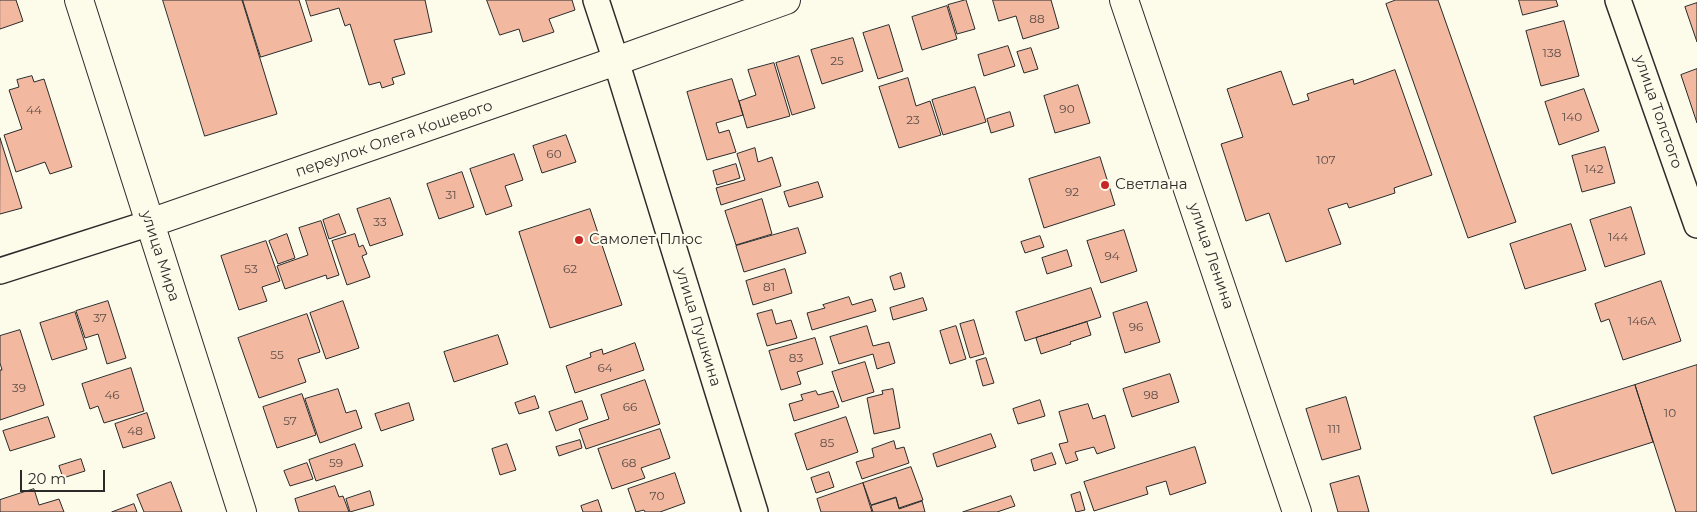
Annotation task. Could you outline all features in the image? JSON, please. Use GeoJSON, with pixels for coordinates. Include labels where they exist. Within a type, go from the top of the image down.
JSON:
{"type":"FeatureCollection","features":[{"type":"Feature","properties":{"kind":"street","name":"улица Мира"},"geometry":{"type":"LineString","coordinates":[[79,0],[242,512]]}},
{"type":"Feature","properties":{"kind":"street","name":"улица Пушкина"},"geometry":{"type":"LineString","coordinates":[[596,0],[754,512]]}},
{"type":"Feature","properties":{"kind":"street","name":"переулок Олега Кошевого"},"geometry":{"type":"LineString","coordinates":[[0,271],[150,223],[616,62],[786,0]]}},
{"type":"Feature","properties":{"kind":"street","name":"улица Ленина"},"geometry":{"type":"LineString","coordinates":[[1124,0],[1297,512]]}},
{"type":"Feature","properties":{"kind":"street","name":"улица Толстого"},"geometry":{"type":"LineString","coordinates":[[1618,0],[1697,225]]}},
{"type":"Feature","properties":{"kind":"building"},"geometry":{"type":"Polygon","coordinates":[[[0,0],[16,0],[23,21],[0,29],[0,0]]]}},
{"type":"Feature","properties":{"kind":"building"},"geometry":{"type":"Polygon","coordinates":[[[163,0],[242,0],[277,114],[205,136],[163,0]]]}},
{"type":"Feature","properties":{"kind":"building"},"geometry":{"type":"Polygon","coordinates":[[[243,0],[299,0],[312,41],[261,57],[243,0]]]}},
{"type":"Feature","properties":{"kind":"building"},"geometry":{"type":"Polygon","coordinates":[[[306,0],[425,0],[432,32],[394,40],[405,74],[392,78],[394,84],[382,88],[380,82],[369,85],[350,24],[345,26],[339,8],[311,16],[306,0]]]}},
{"type":"Feature","properties":{"kind":"building"},"geometry":{"type":"Polygon","coordinates":[[[487,0],[572,0],[575,10],[549,19],[554,32],[523,42],[519,29],[500,35],[487,0]]]}},
{"type":"Feature","properties":{"kind":"building"},"geometry":{"type":"Polygon","coordinates":[[[966,0],[975,29],[957,34],[948,5],[966,0]]]}},
{"type":"Feature","properties":{"kind":"building"},"geometry":{"type":"Polygon","coordinates":[[[993,0],[1051,0],[1059,28],[1023,39],[1016,16],[999,21],[993,0]]]}},
{"type":"Feature","properties":{"kind":"building"},"geometry":{"type":"Polygon","coordinates":[[[1396,0],[1438,0],[1516,222],[1468,238],[1386,4],[1396,0]]]}},
{"type":"Feature","properties":{"kind":"building"},"geometry":{"type":"Polygon","coordinates":[[[1519,0],[1556,0],[1558,6],[1523,15],[1519,0]]]}},
{"type":"Feature","properties":{"kind":"building"},"geometry":{"type":"Polygon","coordinates":[[[1697,3],[1697,42],[1685,7],[1697,3]]]}},
{"type":"Feature","properties":{"kind":"building"},"geometry":{"type":"Polygon","coordinates":[[[947,6],[957,39],[922,50],[912,17],[947,6]]]}},
{"type":"Feature","properties":{"kind":"building"},"geometry":{"type":"Polygon","coordinates":[[[1564,21],[1579,76],[1541,86],[1526,31],[1564,21]]]}},
{"type":"Feature","properties":{"kind":"building"},"geometry":{"type":"Polygon","coordinates":[[[889,25],[903,71],[878,79],[863,33],[889,25]]]}},
{"type":"Feature","properties":{"kind":"building"},"geometry":{"type":"Polygon","coordinates":[[[853,38],[863,71],[822,84],[811,50],[853,38]]]}},
{"type":"Feature","properties":{"kind":"building"},"geometry":{"type":"Polygon","coordinates":[[[1008,46],[1015,66],[984,76],[978,55],[1008,46]]]}},
{"type":"Feature","properties":{"kind":"building"},"geometry":{"type":"Polygon","coordinates":[[[1031,48],[1038,69],[1024,73],[1017,52],[1031,48]]]}},
{"type":"Feature","properties":{"kind":"building"},"geometry":{"type":"Polygon","coordinates":[[[799,56],[815,108],[792,115],[776,63],[799,56]]]}},
{"type":"Feature","properties":{"kind":"building"},"geometry":{"type":"Polygon","coordinates":[[[774,63],[790,116],[747,128],[739,101],[756,95],[748,70],[774,63]]]}},
{"type":"Feature","properties":{"kind":"building"},"geometry":{"type":"Polygon","coordinates":[[[1697,69],[1697,123],[1681,75],[1697,69]]]}},
{"type":"Feature","properties":{"kind":"building"},"geometry":{"type":"Polygon","coordinates":[[[1395,70],[1432,175],[1394,188],[1395,193],[1349,208],[1347,203],[1328,209],[1341,244],[1286,262],[1269,213],[1246,221],[1221,144],[1243,137],[1227,89],[1281,71],[1293,105],[1309,100],[1307,94],[1353,79],[1354,84],[1395,70]]]}},
{"type":"Feature","properties":{"kind":"building"},"geometry":{"type":"Polygon","coordinates":[[[32,76],[34,82],[44,79],[72,167],[50,174],[45,162],[16,172],[4,135],[22,129],[9,90],[19,87],[17,80],[32,76]]]}},
{"type":"Feature","properties":{"kind":"building"},"geometry":{"type":"Polygon","coordinates":[[[908,78],[916,106],[930,101],[941,135],[899,148],[879,87],[908,78]]]}},
{"type":"Feature","properties":{"kind":"building"},"geometry":{"type":"Polygon","coordinates":[[[732,79],[743,115],[716,123],[719,133],[729,130],[736,152],[707,160],[687,92],[732,79]]]}},
{"type":"Feature","properties":{"kind":"building"},"geometry":{"type":"Polygon","coordinates":[[[1078,85],[1090,123],[1055,133],[1044,96],[1078,85]]]}},
{"type":"Feature","properties":{"kind":"building"},"geometry":{"type":"Polygon","coordinates":[[[975,87],[986,122],[943,135],[932,100],[975,87]]]}},
{"type":"Feature","properties":{"kind":"building"},"geometry":{"type":"Polygon","coordinates":[[[1584,89],[1599,131],[1559,145],[1545,102],[1584,89]]]}},
{"type":"Feature","properties":{"kind":"building"},"geometry":{"type":"Polygon","coordinates":[[[1010,112],[1014,126],[991,133],[987,119],[1010,112]]]}},
{"type":"Feature","properties":{"kind":"building"},"geometry":{"type":"Polygon","coordinates":[[[566,135],[576,162],[542,173],[533,146],[566,135]]]}},
{"type":"Feature","properties":{"kind":"building"},"geometry":{"type":"Polygon","coordinates":[[[0,138],[22,208],[0,214],[0,138]]]}},
{"type":"Feature","properties":{"kind":"building"},"geometry":{"type":"Polygon","coordinates":[[[1605,147],[1615,183],[1582,192],[1572,156],[1605,147]]]}},
{"type":"Feature","properties":{"kind":"building"},"geometry":{"type":"Polygon","coordinates":[[[755,148],[758,162],[772,157],[781,186],[721,205],[716,188],[745,180],[737,154],[755,148]]]}},
{"type":"Feature","properties":{"kind":"building"},"geometry":{"type":"Polygon","coordinates":[[[514,154],[523,180],[505,186],[512,206],[486,215],[470,169],[514,154]]]}},
{"type":"Feature","properties":{"kind":"building"},"geometry":{"type":"Polygon","coordinates":[[[1100,157],[1115,205],[1044,228],[1029,179],[1100,157]]]}},
{"type":"Feature","properties":{"kind":"building"},"geometry":{"type":"Polygon","coordinates":[[[736,164],[740,178],[717,185],[713,171],[736,164]]]}},
{"type":"Feature","properties":{"kind":"building"},"geometry":{"type":"Polygon","coordinates":[[[462,172],[474,207],[439,219],[427,184],[462,172]]]}},
{"type":"Feature","properties":{"kind":"building"},"geometry":{"type":"Polygon","coordinates":[[[818,182],[823,197],[789,207],[784,192],[818,182]]]}},
{"type":"Feature","properties":{"kind":"building"},"geometry":{"type":"Polygon","coordinates":[[[390,198],[403,235],[370,246],[357,209],[390,198]]]}},
{"type":"Feature","properties":{"kind":"building"},"geometry":{"type":"Polygon","coordinates":[[[762,199],[772,234],[736,245],[725,211],[762,199]]]}},
{"type":"Feature","properties":{"kind":"building"},"geometry":{"type":"Polygon","coordinates":[[[1631,207],[1645,254],[1605,267],[1590,220],[1631,207]]]}},
{"type":"Feature","properties":{"kind":"building"},"geometry":{"type":"Polygon","coordinates":[[[590,209],[622,305],[550,328],[519,232],[590,209]]]}},
{"type":"Feature","properties":{"kind":"building"},"geometry":{"type":"Polygon","coordinates":[[[339,214],[346,233],[329,239],[323,220],[339,214]]]}},
{"type":"Feature","properties":{"kind":"building"},"geometry":{"type":"Polygon","coordinates":[[[321,221],[339,275],[327,279],[326,275],[285,289],[277,266],[308,255],[299,228],[321,221]]]}},
{"type":"Feature","properties":{"kind":"building"},"geometry":{"type":"Polygon","coordinates":[[[1571,224],[1586,270],[1525,289],[1510,244],[1571,224]]]}},
{"type":"Feature","properties":{"kind":"building"},"geometry":{"type":"Polygon","coordinates":[[[798,228],[806,253],[744,272],[736,246],[798,228]]]}},
{"type":"Feature","properties":{"kind":"building"},"geometry":{"type":"Polygon","coordinates":[[[1124,230],[1137,271],[1101,283],[1087,241],[1124,230]]]}},
{"type":"Feature","properties":{"kind":"building"},"geometry":{"type":"Polygon","coordinates":[[[287,234],[295,258],[278,264],[269,241],[287,234]]]}},
{"type":"Feature","properties":{"kind":"building"},"geometry":{"type":"Polygon","coordinates":[[[355,234],[359,247],[363,245],[367,254],[362,256],[370,277],[347,285],[332,241],[355,234]]]}},
{"type":"Feature","properties":{"kind":"building"},"geometry":{"type":"Polygon","coordinates":[[[1040,236],[1044,247],[1025,253],[1021,242],[1040,236]]]}},
{"type":"Feature","properties":{"kind":"building"},"geometry":{"type":"Polygon","coordinates":[[[266,241],[280,281],[262,287],[267,301],[239,310],[221,256],[266,241]]]}},
{"type":"Feature","properties":{"kind":"building"},"geometry":{"type":"Polygon","coordinates":[[[1067,250],[1072,266],[1047,274],[1042,258],[1067,250]]]}},
{"type":"Feature","properties":{"kind":"building"},"geometry":{"type":"Polygon","coordinates":[[[785,269],[792,293],[753,305],[746,281],[785,269]]]}},
{"type":"Feature","properties":{"kind":"building"},"geometry":{"type":"Polygon","coordinates":[[[901,273],[905,287],[894,290],[890,277],[901,273]]]}},
{"type":"Feature","properties":{"kind":"building"},"geometry":{"type":"Polygon","coordinates":[[[1661,281],[1681,341],[1623,360],[1609,319],[1601,322],[1595,304],[1661,281]]]}},
{"type":"Feature","properties":{"kind":"building"},"geometry":{"type":"Polygon","coordinates":[[[1091,288],[1101,317],[1025,341],[1016,312],[1091,288]]]}},
{"type":"Feature","properties":{"kind":"building"},"geometry":{"type":"Polygon","coordinates":[[[849,297],[852,305],[872,299],[876,311],[812,330],[807,313],[825,308],[823,305],[849,297]]]}},
{"type":"Feature","properties":{"kind":"building"},"geometry":{"type":"Polygon","coordinates":[[[923,298],[927,310],[893,320],[890,308],[923,298]]]}},
{"type":"Feature","properties":{"kind":"building"},"geometry":{"type":"Polygon","coordinates":[[[108,301],[126,358],[107,364],[98,334],[85,338],[76,311],[108,301]]]}},
{"type":"Feature","properties":{"kind":"building"},"geometry":{"type":"Polygon","coordinates":[[[343,301],[359,348],[326,359],[310,313],[343,301]]]}},
{"type":"Feature","properties":{"kind":"building"},"geometry":{"type":"Polygon","coordinates":[[[1147,302],[1160,342],[1125,353],[1113,313],[1147,302]]]}},
{"type":"Feature","properties":{"kind":"building"},"geometry":{"type":"Polygon","coordinates":[[[772,310],[776,324],[791,320],[797,338],[767,346],[757,314],[772,310]]]}},
{"type":"Feature","properties":{"kind":"building"},"geometry":{"type":"Polygon","coordinates":[[[75,312],[87,349],[52,360],[40,323],[75,312]]]}},
{"type":"Feature","properties":{"kind":"building"},"geometry":{"type":"Polygon","coordinates":[[[307,314],[320,352],[298,359],[306,382],[259,398],[238,338],[307,314]]]}},
{"type":"Feature","properties":{"kind":"building"},"geometry":{"type":"Polygon","coordinates":[[[974,320],[984,354],[970,358],[960,324],[974,320]]]}},
{"type":"Feature","properties":{"kind":"building"},"geometry":{"type":"Polygon","coordinates":[[[1087,322],[1091,335],[1041,354],[1036,338],[1087,322]]]}},
{"type":"Feature","properties":{"kind":"building"},"geometry":{"type":"Polygon","coordinates":[[[867,326],[873,346],[889,342],[895,363],[877,369],[873,354],[839,364],[830,337],[867,326]]]}},
{"type":"Feature","properties":{"kind":"building"},"geometry":{"type":"Polygon","coordinates":[[[956,326],[966,359],[950,364],[940,331],[956,326]]]}},
{"type":"Feature","properties":{"kind":"building"},"geometry":{"type":"Polygon","coordinates":[[[20,330],[44,405],[0,420],[0,370],[2,370],[0,363],[0,336],[20,330]]]}},
{"type":"Feature","properties":{"kind":"building"},"geometry":{"type":"Polygon","coordinates":[[[498,335],[508,364],[454,382],[444,352],[498,335]]]}},
{"type":"Feature","properties":{"kind":"building"},"geometry":{"type":"Polygon","coordinates":[[[815,338],[823,364],[797,372],[801,384],[781,390],[769,351],[815,338]]]}},
{"type":"Feature","properties":{"kind":"building"},"geometry":{"type":"Polygon","coordinates":[[[635,343],[644,370],[575,393],[566,366],[591,357],[590,353],[602,349],[603,354],[635,343]]]}},
{"type":"Feature","properties":{"kind":"building"},"geometry":{"type":"Polygon","coordinates":[[[986,358],[994,383],[983,386],[976,361],[986,358]]]}},
{"type":"Feature","properties":{"kind":"building"},"geometry":{"type":"Polygon","coordinates":[[[865,362],[874,392],[842,402],[832,372],[865,362]]]}},
{"type":"Feature","properties":{"kind":"building"},"geometry":{"type":"Polygon","coordinates":[[[1697,365],[1697,512],[1676,512],[1635,385],[1697,365]]]}},
{"type":"Feature","properties":{"kind":"building"},"geometry":{"type":"Polygon","coordinates":[[[131,368],[144,411],[104,423],[98,406],[90,409],[82,384],[131,368]]]}},
{"type":"Feature","properties":{"kind":"building"},"geometry":{"type":"Polygon","coordinates":[[[1170,374],[1179,402],[1132,417],[1123,389],[1170,374]]]}},
{"type":"Feature","properties":{"kind":"building"},"geometry":{"type":"Polygon","coordinates":[[[645,380],[660,424],[586,449],[579,429],[609,419],[601,395],[645,380]]]}},
{"type":"Feature","properties":{"kind":"building"},"geometry":{"type":"Polygon","coordinates":[[[1635,385],[1653,442],[1552,474],[1534,417],[1635,385]]]}},
{"type":"Feature","properties":{"kind":"building"},"geometry":{"type":"Polygon","coordinates":[[[338,389],[346,413],[356,410],[362,428],[320,443],[305,399],[338,389]]]}},
{"type":"Feature","properties":{"kind":"building"},"geometry":{"type":"Polygon","coordinates":[[[893,389],[900,428],[874,434],[867,398],[883,394],[882,391],[893,389]]]}},
{"type":"Feature","properties":{"kind":"building"},"geometry":{"type":"Polygon","coordinates":[[[816,391],[818,395],[833,391],[839,407],[794,421],[789,404],[803,400],[801,395],[816,391]]]}},
{"type":"Feature","properties":{"kind":"building"},"geometry":{"type":"Polygon","coordinates":[[[302,394],[316,435],[277,448],[263,407],[302,394]]]}},
{"type":"Feature","properties":{"kind":"building"},"geometry":{"type":"Polygon","coordinates":[[[535,396],[539,408],[519,414],[515,403],[535,396]]]}},
{"type":"Feature","properties":{"kind":"building"},"geometry":{"type":"Polygon","coordinates":[[[1346,397],[1361,449],[1322,460],[1306,409],[1346,397]]]}},
{"type":"Feature","properties":{"kind":"building"},"geometry":{"type":"Polygon","coordinates":[[[1040,400],[1045,416],[1018,424],[1013,409],[1040,400]]]}},
{"type":"Feature","properties":{"kind":"building"},"geometry":{"type":"Polygon","coordinates":[[[582,401],[588,419],[556,431],[549,412],[582,401]]]}},
{"type":"Feature","properties":{"kind":"building"},"geometry":{"type":"Polygon","coordinates":[[[409,403],[414,420],[381,431],[375,414],[409,403]]]}},
{"type":"Feature","properties":{"kind":"building"},"geometry":{"type":"Polygon","coordinates":[[[1088,404],[1093,419],[1105,415],[1115,448],[1097,454],[1094,447],[1075,452],[1078,460],[1066,464],[1059,444],[1068,442],[1059,412],[1088,404]]]}},
{"type":"Feature","properties":{"kind":"building"},"geometry":{"type":"Polygon","coordinates":[[[147,413],[155,438],[123,448],[115,424],[147,413]]]}},
{"type":"Feature","properties":{"kind":"building"},"geometry":{"type":"Polygon","coordinates":[[[48,417],[55,437],[10,451],[3,431],[48,417]]]}},
{"type":"Feature","properties":{"kind":"building"},"geometry":{"type":"Polygon","coordinates":[[[846,417],[858,452],[807,470],[795,434],[846,417]]]}},
{"type":"Feature","properties":{"kind":"building"},"geometry":{"type":"Polygon","coordinates":[[[660,429],[670,458],[641,468],[645,478],[612,489],[598,449],[660,429]]]}},
{"type":"Feature","properties":{"kind":"building"},"geometry":{"type":"Polygon","coordinates":[[[991,434],[996,447],[937,467],[933,454],[991,434]]]}},
{"type":"Feature","properties":{"kind":"building"},"geometry":{"type":"Polygon","coordinates":[[[580,440],[582,448],[559,456],[556,447],[580,440]]]}},
{"type":"Feature","properties":{"kind":"building"},"geometry":{"type":"Polygon","coordinates":[[[894,441],[896,449],[904,447],[909,463],[862,479],[856,462],[874,457],[872,449],[894,441]]]}},
{"type":"Feature","properties":{"kind":"building"},"geometry":{"type":"Polygon","coordinates":[[[355,444],[363,466],[316,481],[309,460],[355,444]]]}},
{"type":"Feature","properties":{"kind":"building"},"geometry":{"type":"Polygon","coordinates":[[[507,444],[516,470],[500,475],[492,449],[507,444]]]}},
{"type":"Feature","properties":{"kind":"building"},"geometry":{"type":"Polygon","coordinates":[[[1195,447],[1206,483],[1170,495],[1166,481],[1146,487],[1148,494],[1094,511],[1084,482],[1195,447]]]}},
{"type":"Feature","properties":{"kind":"building"},"geometry":{"type":"Polygon","coordinates":[[[1052,453],[1056,464],[1034,471],[1031,460],[1052,453]]]}},
{"type":"Feature","properties":{"kind":"building"},"geometry":{"type":"Polygon","coordinates":[[[81,459],[85,471],[63,478],[59,466],[81,459]]]}},
{"type":"Feature","properties":{"kind":"building"},"geometry":{"type":"Polygon","coordinates":[[[307,463],[313,479],[290,486],[284,471],[307,463]]]}},
{"type":"Feature","properties":{"kind":"building"},"geometry":{"type":"Polygon","coordinates":[[[911,467],[923,500],[899,508],[896,497],[871,505],[863,483],[911,467]]]}},
{"type":"Feature","properties":{"kind":"building"},"geometry":{"type":"Polygon","coordinates":[[[829,472],[834,487],[816,493],[811,478],[829,472]]]}},
{"type":"Feature","properties":{"kind":"building"},"geometry":{"type":"Polygon","coordinates":[[[675,473],[685,503],[660,512],[645,512],[644,510],[636,512],[628,489],[675,473]]]}},
{"type":"Feature","properties":{"kind":"building"},"geometry":{"type":"Polygon","coordinates":[[[1359,476],[1369,512],[1338,512],[1330,484],[1359,476]]]}},
{"type":"Feature","properties":{"kind":"building"},"geometry":{"type":"Polygon","coordinates":[[[171,482],[182,512],[144,512],[137,495],[171,482]]]}},
{"type":"Feature","properties":{"kind":"building"},"geometry":{"type":"Polygon","coordinates":[[[863,483],[872,512],[821,512],[817,499],[863,483]]]}},
{"type":"Feature","properties":{"kind":"building"},"geometry":{"type":"Polygon","coordinates":[[[335,486],[339,497],[343,496],[349,512],[299,512],[295,499],[335,486]]]}},
{"type":"Feature","properties":{"kind":"building"},"geometry":{"type":"Polygon","coordinates":[[[34,489],[39,505],[59,499],[64,512],[0,512],[0,500],[34,489]]]}},
{"type":"Feature","properties":{"kind":"building"},"geometry":{"type":"Polygon","coordinates":[[[370,491],[374,505],[350,512],[346,499],[370,491]]]}},
{"type":"Feature","properties":{"kind":"building"},"geometry":{"type":"Polygon","coordinates":[[[1080,492],[1085,510],[1076,512],[1071,495],[1080,492]]]}},
{"type":"Feature","properties":{"kind":"building"},"geometry":{"type":"Polygon","coordinates":[[[1011,496],[1015,506],[997,512],[963,512],[1011,496]]]}},
{"type":"Feature","properties":{"kind":"building"},"geometry":{"type":"Polygon","coordinates":[[[896,498],[899,509],[922,501],[925,512],[873,512],[871,506],[896,498]]]}},
{"type":"Feature","properties":{"kind":"building"},"geometry":{"type":"Polygon","coordinates":[[[598,500],[602,512],[583,512],[581,506],[598,500]]]}},
{"type":"Feature","properties":{"kind":"building"},"geometry":{"type":"Polygon","coordinates":[[[134,504],[137,512],[112,512],[134,504]]]}},
{"type":"Feature","properties":{"kind":"place","name":"Светлана"},"geometry":{"type":"Point","coordinates":[1105,185]}},
{"type":"Feature","properties":{"kind":"place","name":"Самолет Плюс"},"geometry":{"type":"Point","coordinates":[579,240]}}]}
